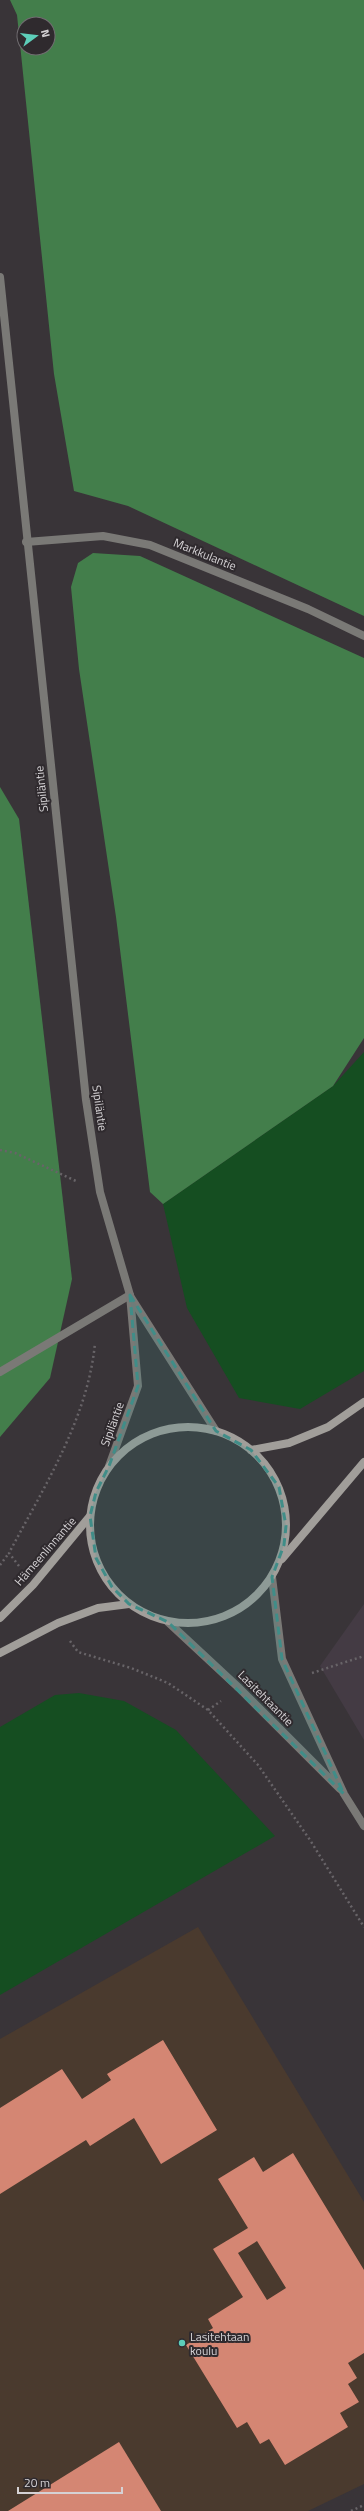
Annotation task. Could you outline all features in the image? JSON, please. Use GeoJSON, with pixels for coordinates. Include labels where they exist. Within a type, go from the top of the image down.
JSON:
{"type":"FeatureCollection","features":[{"type":"Feature","properties":{"kind":"main road"},"geometry":{"type":"LineString","coordinates":[[251,1450],[289,1443],[328,1427],[364,1402]]}},
{"type":"Feature","properties":{"kind":"main road"},"geometry":{"type":"LineString","coordinates":[[172,1428],[216,1431],[251,1450],[268,1468],[279,1486],[285,1508],[284,1545],[280,1561],[272,1577],[256,1597],[229,1615],[202,1623],[168,1622],[148,1615],[130,1604],[112,1587],[96,1558],[91,1539],[90,1516],[96,1492],[109,1466],[124,1451],[154,1433],[172,1428]]}},
{"type":"Feature","properties":{"kind":"main road"},"geometry":{"type":"LineString","coordinates":[[280,1561],[364,1462]]}},
{"type":"Feature","properties":{"kind":"main road","name":"Hämeenlinnantie"},"geometry":{"type":"LineString","coordinates":[[0,1618],[33,1585],[90,1516]]}},
{"type":"Feature","properties":{"kind":"main road"},"geometry":{"type":"LineString","coordinates":[[0,1652],[58,1623],[98,1608],[130,1604]]}},
{"type":"Feature","properties":{"kind":"street","name":"Sipiläntie"},"geometry":{"type":"LineString","coordinates":[[0,277],[26,542],[86,1092],[100,1192],[130,1295],[138,1386],[109,1466]]}},
{"type":"Feature","properties":{"kind":"street","name":"Markkulantie"},"geometry":{"type":"LineString","coordinates":[[26,542],[103,536],[150,545],[308,609],[364,636]]}},
{"type":"Feature","properties":{"kind":"street","name":"Sipiläntie"},"geometry":{"type":"LineString","coordinates":[[130,1295],[216,1431]]}},
{"type":"Feature","properties":{"kind":"street"},"geometry":{"type":"LineString","coordinates":[[0,1372],[130,1295]]}},
{"type":"Feature","properties":{"kind":"street","name":"Lasitehtaantie"},"geometry":{"type":"LineString","coordinates":[[272,1577],[282,1659],[344,1794],[364,1826]]}},
{"type":"Feature","properties":{"kind":"street","name":"Lasitehtaantie"},"geometry":{"type":"LineString","coordinates":[[168,1622],[239,1688],[344,1794]]}},
{"type":"Feature","properties":{"kind":"path"},"geometry":{"type":"LineString","coordinates":[[0,1150],[15,1153],[100,1192]]}},
{"type":"Feature","properties":{"kind":"path"},"geometry":{"type":"LineString","coordinates":[[0,1565],[9,1553]]}},
{"type":"Feature","properties":{"kind":"path"},"geometry":{"type":"LineString","coordinates":[[291,1680],[364,1656]]}},
{"type":"Feature","properties":{"kind":"path"},"geometry":{"type":"LineString","coordinates":[[351,2511],[364,2505]]}},
{"type":"Feature","properties":{"kind":"highlighted area"},"geometry":{"type":"Polygon","coordinates":[[[130,1295],[216,1431],[251,1450],[279,1487],[286,1526],[284,1545],[272,1577],[282,1659],[344,1794],[168,1622],[129,1604],[112,1587],[96,1558],[90,1516],[96,1492],[109,1466],[138,1386],[130,1295]]]}},
{"type":"Feature","properties":{"kind":"shaded area"},"geometry":{"type":"Polygon","coordinates":[[[364,1604],[364,1740],[320,1666],[364,1604]]]}},
{"type":"Feature","properties":{"kind":"shaded area","name":"Lasitehtaan koulu"},"geometry":{"type":"Polygon","coordinates":[[[198,1927],[364,2202],[364,2484],[308,2511],[0,2511],[0,2039],[198,1927]]]}},
{"type":"Feature","properties":{"kind":"green space"},"geometry":{"type":"Polygon","coordinates":[[[10,0],[364,0],[364,616],[128,506],[74,491],[54,374],[21,56],[56,56],[56,16],[17,16],[10,0]]]}},
{"type":"Feature","properties":{"kind":"green space"},"geometry":{"type":"Polygon","coordinates":[[[93,553],[140,556],[364,658],[364,1038],[333,1086],[163,1204],[150,1192],[116,917],[79,669],[71,587],[78,563],[93,553]]]}},
{"type":"Feature","properties":{"kind":"green space"},"geometry":{"type":"Polygon","coordinates":[[[0,787],[19,819],[72,1279],[50,1378],[0,1437],[0,787]]]}},
{"type":"Feature","properties":{"kind":"green space"},"geometry":{"type":"Polygon","coordinates":[[[364,1052],[364,1371],[300,1409],[239,1398],[187,1308],[163,1204],[333,1086],[364,1052]]]}},
{"type":"Feature","properties":{"kind":"green space"},"geometry":{"type":"Polygon","coordinates":[[[79,1693],[124,1701],[176,1730],[275,1836],[0,1995],[0,1727],[55,1695],[79,1693]]]}},
{"type":"Feature","properties":{"kind":"building"},"geometry":{"type":"Polygon","coordinates":[[[163,2040],[217,2130],[161,2164],[134,2118],[90,2146],[86,2140],[0,2194],[0,2108],[62,2069],[82,2099],[111,2080],[107,2074],[163,2040]]]}},
{"type":"Feature","properties":{"kind":"building"},"geometry":{"type":"Polygon","coordinates":[[[293,2153],[364,2270],[364,2353],[348,2363],[357,2378],[348,2384],[359,2402],[340,2413],[348,2427],[285,2465],[269,2439],[260,2444],[247,2422],[237,2428],[186,2345],[213,2328],[208,2319],[243,2297],[213,2249],[248,2228],[218,2179],[254,2157],[263,2172],[293,2153]],[[257,2241],[238,2253],[267,2300],[286,2288],[257,2241]]]}},
{"type":"Feature","properties":{"kind":"building"},"geometry":{"type":"Polygon","coordinates":[[[119,2442],[161,2511],[8,2511],[119,2442]]]}},
{"type":"Feature","properties":{"kind":"place","name":"Lasitehtaan koulu"},"geometry":{"type":"Point","coordinates":[182,2343]}}]}
